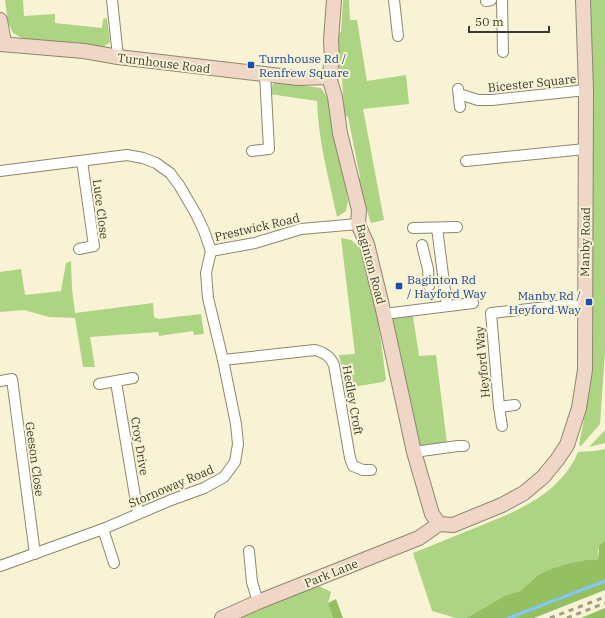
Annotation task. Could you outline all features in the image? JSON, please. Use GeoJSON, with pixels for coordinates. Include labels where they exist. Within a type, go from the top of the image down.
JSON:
{"type":"FeatureCollection","features":[{"type":"Feature","properties":{"kind":"street"},"geometry":{"type":"LineString","coordinates":[[112,0],[118,57]]}},
{"type":"Feature","properties":{"kind":"street","name":"Baginton Road"},"geometry":{"type":"LineString","coordinates":[[334,0],[331,40],[332,60],[329,77],[340,133],[359,210],[358,224],[367,244],[414,452],[432,514],[439,524]]}},
{"type":"Feature","properties":{"kind":"street"},"geometry":{"type":"LineString","coordinates":[[394,0],[398,36]]}},
{"type":"Feature","properties":{"kind":"street"},"geometry":{"type":"LineString","coordinates":[[502,0],[503,52]]}},
{"type":"Feature","properties":{"kind":"street","name":"Manby Road"},"geometry":{"type":"LineString","coordinates":[[439,524],[453,525],[502,505],[524,493],[543,477],[567,445],[579,408],[583,389],[584,370],[586,90],[583,0]]}},
{"type":"Feature","properties":{"kind":"street"},"geometry":{"type":"LineString","coordinates":[[0,20],[2,44]]}},
{"type":"Feature","properties":{"kind":"street","name":"Turnhouse Road"},"geometry":{"type":"LineString","coordinates":[[2,44],[84,51],[118,57],[298,78],[329,77]]}},
{"type":"Feature","properties":{"kind":"street"},"geometry":{"type":"LineString","coordinates":[[252,151],[269,149],[265,74]]}},
{"type":"Feature","properties":{"kind":"street","name":"Bicester Square"},"geometry":{"type":"LineString","coordinates":[[460,107],[458,91],[478,100],[492,100],[586,90]]}},
{"type":"Feature","properties":{"kind":"street"},"geometry":{"type":"LineString","coordinates":[[466,161],[585,149]]}},
{"type":"Feature","properties":{"kind":"street","name":"Prestwick Road"},"geometry":{"type":"LineString","coordinates":[[0,171],[127,156],[143,158],[156,163],[170,173],[179,185],[204,231],[210,251],[256,243],[301,229],[358,224]]}},
{"type":"Feature","properties":{"kind":"street","name":"Luce Close"},"geometry":{"type":"LineString","coordinates":[[79,249],[94,246],[82,161]]}},
{"type":"Feature","properties":{"kind":"street"},"geometry":{"type":"LineString","coordinates":[[412,228],[457,227]]}},
{"type":"Feature","properties":{"kind":"street"},"geometry":{"type":"LineString","coordinates":[[437,228],[447,306]]}},
{"type":"Feature","properties":{"kind":"street"},"geometry":{"type":"LineString","coordinates":[[422,245],[428,268],[429,286]]}},
{"type":"Feature","properties":{"kind":"street","name":"Stornoway Road"},"geometry":{"type":"LineString","coordinates":[[0,566],[103,530],[138,514],[204,488],[224,477],[235,462],[238,444],[236,424],[224,360],[208,298],[206,273],[210,251]]}},
{"type":"Feature","properties":{"kind":"street"},"geometry":{"type":"LineString","coordinates":[[428,268],[442,264]]}},
{"type":"Feature","properties":{"kind":"street","name":"Heyford Way"},"geometry":{"type":"LineString","coordinates":[[502,426],[491,313],[584,302]]}},
{"type":"Feature","properties":{"kind":"street"},"geometry":{"type":"LineString","coordinates":[[384,314],[473,303]]}},
{"type":"Feature","properties":{"kind":"street","name":"Hedley Croft"},"geometry":{"type":"LineString","coordinates":[[224,360],[315,350],[324,353],[331,358],[334,365],[350,458],[354,466],[363,470],[371,470]]}},
{"type":"Feature","properties":{"kind":"street"},"geometry":{"type":"LineString","coordinates":[[99,384],[133,378]]}},
{"type":"Feature","properties":{"kind":"street","name":"Geeson Close"},"geometry":{"type":"LineString","coordinates":[[0,381],[12,379],[35,554]]}},
{"type":"Feature","properties":{"kind":"street","name":"Croy Drive"},"geometry":{"type":"LineString","coordinates":[[116,382],[138,514]]}},
{"type":"Feature","properties":{"kind":"street","name":"Heyford Way"},"geometry":{"type":"LineString","coordinates":[[500,407],[515,405]]}},
{"type":"Feature","properties":{"kind":"street"},"geometry":{"type":"LineString","coordinates":[[414,452],[464,446]]}},
{"type":"Feature","properties":{"kind":"street","name":"Park Lane"},"geometry":{"type":"LineString","coordinates":[[222,618],[258,602],[419,538],[439,524]]}},
{"type":"Feature","properties":{"kind":"street"},"geometry":{"type":"LineString","coordinates":[[103,530],[114,564]]}},
{"type":"Feature","properties":{"kind":"street"},"geometry":{"type":"LineString","coordinates":[[249,550],[252,582],[258,602]]}},
{"type":"Feature","properties":{"kind":"green space"},"geometry":{"type":"Polygon","coordinates":[[[5,0],[23,0],[24,16],[55,14],[55,23],[102,28],[103,19],[107,18],[110,42],[102,48],[27,41],[13,33],[8,22],[5,0]]]}},
{"type":"Feature","properties":{"kind":"green space"},"geometry":{"type":"Polygon","coordinates":[[[343,0],[349,0],[350,20],[357,20],[367,81],[406,75],[409,104],[363,109],[384,220],[371,223],[357,181],[360,177],[348,117],[344,115],[342,76],[338,65],[337,35],[341,32],[343,0]]]}},
{"type":"Feature","properties":{"kind":"green space"},"geometry":{"type":"Polygon","coordinates":[[[586,0],[605,0],[605,352],[600,424],[581,446],[579,445],[587,404],[586,0]]]}},
{"type":"Feature","properties":{"kind":"green space"},"geometry":{"type":"Polygon","coordinates":[[[278,82],[321,88],[328,99],[348,201],[346,211],[337,217],[319,130],[317,101],[269,94],[273,84],[278,82]]]}},
{"type":"Feature","properties":{"kind":"green space"},"geometry":{"type":"Polygon","coordinates":[[[341,238],[351,240],[361,249],[378,319],[386,380],[383,382],[346,388],[339,355],[355,354],[341,238]]]}},
{"type":"Feature","properties":{"kind":"green space"},"geometry":{"type":"Polygon","coordinates":[[[71,261],[75,313],[153,303],[154,317],[158,319],[201,314],[204,334],[194,335],[193,331],[159,336],[158,332],[90,337],[95,367],[83,367],[75,318],[49,317],[24,310],[0,312],[0,272],[21,269],[25,295],[61,291],[66,263],[71,261]]]}},
{"type":"Feature","properties":{"kind":"green space"},"geometry":{"type":"Polygon","coordinates":[[[413,316],[419,356],[436,355],[447,443],[420,447],[392,322],[394,318],[413,316]]]}},
{"type":"Feature","properties":{"kind":"green space"},"geometry":{"type":"Polygon","coordinates":[[[605,430],[605,443],[589,447],[605,430]]]}},
{"type":"Feature","properties":{"kind":"green space"},"geometry":{"type":"Polygon","coordinates":[[[605,449],[605,541],[598,550],[599,557],[596,560],[569,563],[553,568],[538,575],[520,591],[506,595],[466,618],[456,618],[432,611],[413,553],[490,522],[535,500],[560,480],[570,467],[578,452],[605,449]]]}},
{"type":"Feature","properties":{"kind":"green space"},"geometry":{"type":"Polygon","coordinates":[[[605,541],[605,590],[534,618],[466,618],[506,595],[520,591],[538,575],[553,568],[569,563],[596,560],[599,557],[599,546],[605,541]]]}},
{"type":"Feature","properties":{"kind":"green space"},"geometry":{"type":"Polygon","coordinates":[[[317,585],[331,592],[328,603],[333,618],[241,618],[317,585]]]}},
{"type":"Feature","properties":{"kind":"green space"},"geometry":{"type":"Polygon","coordinates":[[[336,599],[343,618],[333,618],[328,603],[336,599]]]}},
{"type":"Feature","properties":{"kind":"green space"},"geometry":{"type":"Polygon","coordinates":[[[605,608],[605,618],[581,618],[605,608]]]}},
{"type":"Feature","properties":{"kind":"waterway"},"geometry":{"type":"LineString","coordinates":[[509,618],[605,581]]}},
{"type":"Feature","properties":{"kind":"railway"},"geometry":{"type":"LineString","coordinates":[[550,618],[605,597]]}},
{"type":"Feature","properties":{"kind":"railway"},"geometry":{"type":"LineString","coordinates":[[567,618],[605,603]]}},
{"type":"Feature","properties":{"kind":"place","name":"Turnhouse Rd / Renfrew Square"},"geometry":{"type":"Point","coordinates":[251,65]}},
{"type":"Feature","properties":{"kind":"place","name":"Baginton Rd / Hayford Way"},"geometry":{"type":"Point","coordinates":[399,286]}},
{"type":"Feature","properties":{"kind":"place","name":"Manby Rd / Heyford Way"},"geometry":{"type":"Point","coordinates":[589,302]}}]}
